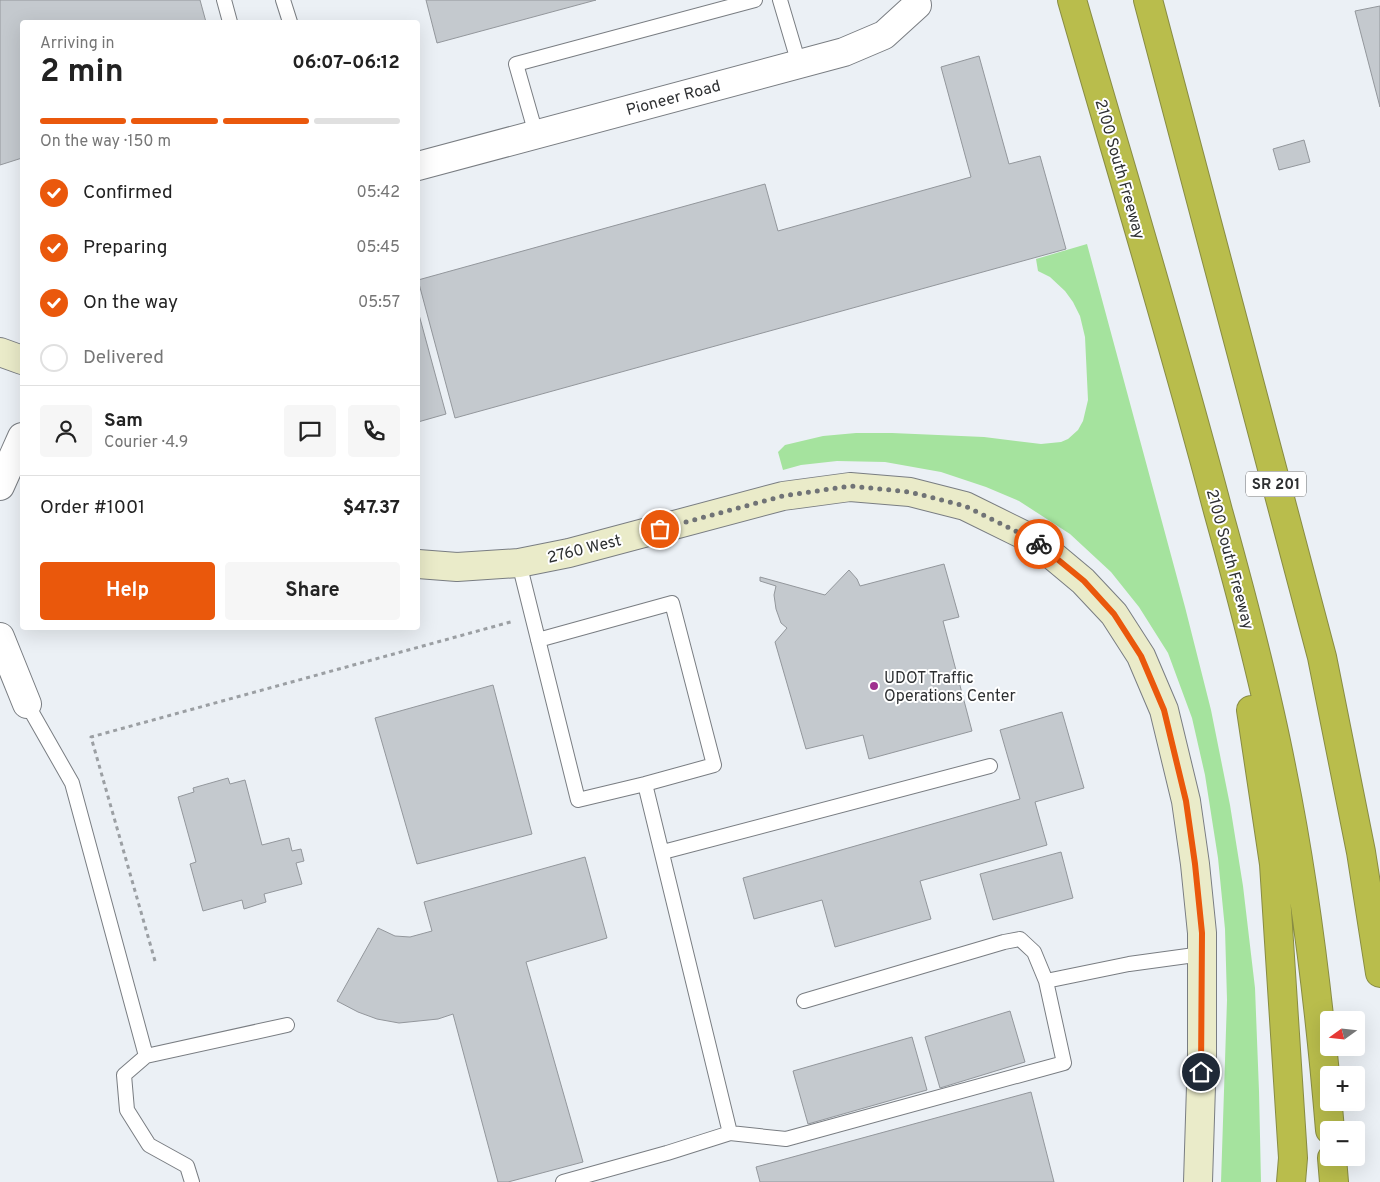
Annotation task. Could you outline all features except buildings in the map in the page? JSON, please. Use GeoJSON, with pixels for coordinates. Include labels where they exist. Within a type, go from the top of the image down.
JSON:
{"type":"FeatureCollection","features":[{"type":"Feature","properties":{"kind":"highway","name":"2100 South Freeway"},"geometry":{"type":"LineString","coordinates":[[1072,0],[1197,431],[1252,636],[1283,774],[1298,862],[1311,951],[1329,1121]]}},
{"type":"Feature","properties":{"kind":"highway","name":"SR 201"},"geometry":{"type":"LineString","coordinates":[[1148,0],[1322,657],[1360,843],[1380,973]]}},
{"type":"Feature","properties":{"kind":"highway"},"geometry":{"type":"LineString","coordinates":[[1197,431],[1239,636],[1274,864],[1293,1158],[1291,1182]]}},
{"type":"Feature","properties":{"kind":"highway"},"geometry":{"type":"LineString","coordinates":[[1333,1166],[1334,1182]]}},
{"type":"Feature","properties":{"kind":"main road"},"geometry":{"type":"LineString","coordinates":[[0,352],[20,359]]}},
{"type":"Feature","properties":{"kind":"main road","name":"2760 West"},"geometry":{"type":"LineString","coordinates":[[420,564],[457,567],[518,563],[578,550],[783,496],[850,486],[910,492],[965,506],[1034,540],[1084,581],[1114,614],[1141,656],[1164,710],[1186,801],[1202,933],[1202,1054],[1198,1182]]}},
{"type":"Feature","properties":{"kind":"street","name":"Pioneer Road"},"geometry":{"type":"LineString","coordinates":[[420,165],[844,52],[884,35],[916,3]]}},
{"type":"Feature","properties":{"kind":"street"},"geometry":{"type":"LineString","coordinates":[[0,486],[20,441]]}},
{"type":"Feature","properties":{"kind":"street"},"geometry":{"type":"LineString","coordinates":[[0,637],[27,704]]}},
{"type":"Feature","properties":{"kind":"lane"},"geometry":{"type":"LineString","coordinates":[[224,0],[229,20]]}},
{"type":"Feature","properties":{"kind":"lane"},"geometry":{"type":"LineString","coordinates":[[283,0],[289,20]]}},
{"type":"Feature","properties":{"kind":"lane"},"geometry":{"type":"LineString","coordinates":[[536,134],[516,64],[755,0]]}},
{"type":"Feature","properties":{"kind":"lane"},"geometry":{"type":"LineString","coordinates":[[780,0],[799,64]]}},
{"type":"Feature","properties":{"kind":"lane"},"geometry":{"type":"LineString","coordinates":[[518,563],[578,800],[714,765],[672,604],[538,640]]}},
{"type":"Feature","properties":{"kind":"lane"},"geometry":{"type":"LineString","coordinates":[[27,704],[72,783],[146,1056]]}},
{"type":"Feature","properties":{"kind":"lane"},"geometry":{"type":"LineString","coordinates":[[662,852],[990,766]]}},
{"type":"Feature","properties":{"kind":"lane"},"geometry":{"type":"LineString","coordinates":[[645,784],[730,1133]]}},
{"type":"Feature","properties":{"kind":"lane"},"geometry":{"type":"LineString","coordinates":[[563,1182],[730,1133],[786,1139],[1064,1063],[1046,981],[1034,952],[1020,939],[1004,942],[804,1001]]}},
{"type":"Feature","properties":{"kind":"lane"},"geometry":{"type":"LineString","coordinates":[[1046,981],[1129,964],[1202,954]]}},
{"type":"Feature","properties":{"kind":"lane"},"geometry":{"type":"LineString","coordinates":[[192,1182],[187,1166],[149,1145],[126,1110],[124,1075],[146,1056],[288,1025]]}},
{"type":"Feature","properties":{"kind":"path"},"geometry":{"type":"LineString","coordinates":[[155,961],[91,737],[514,621]]}},
{"type":"Feature","properties":{"kind":"green space"},"geometry":{"type":"Polygon","coordinates":[[[1087,244],[1185,607],[1211,710],[1230,805],[1243,886],[1255,988],[1261,1182],[1221,1182],[1227,1000],[1225,929],[1218,858],[1205,775],[1192,718],[1168,653],[1139,607],[1111,572],[1070,534],[1019,501],[986,487],[941,472],[885,462],[837,461],[801,465],[783,470],[778,452],[785,445],[823,436],[856,433],[984,437],[1041,444],[1061,442],[1068,439],[1078,430],[1083,421],[1088,400],[1085,337],[1080,316],[1073,302],[1065,291],[1050,277],[1038,271],[1036,259],[1087,244]]]}},
{"type":"Feature","properties":{"kind":"way so far"},"geometry":{"type":"LineString","coordinates":[[660,529],[783,496],[850,486],[910,492],[965,506],[1039,544]]}},
{"type":"Feature","properties":{"kind":"place","name":"UDOT Traffic Operations Center"},"geometry":{"type":"Point","coordinates":[874,686]}},
{"type":"Feature","properties":{"kind":"route"},"geometry":{"type":"LineString","coordinates":[[1039,544],[1084,581],[1114,614],[1141,656],[1164,710],[1186,801],[1195,864],[1202,933],[1201,1072]]}}]}
